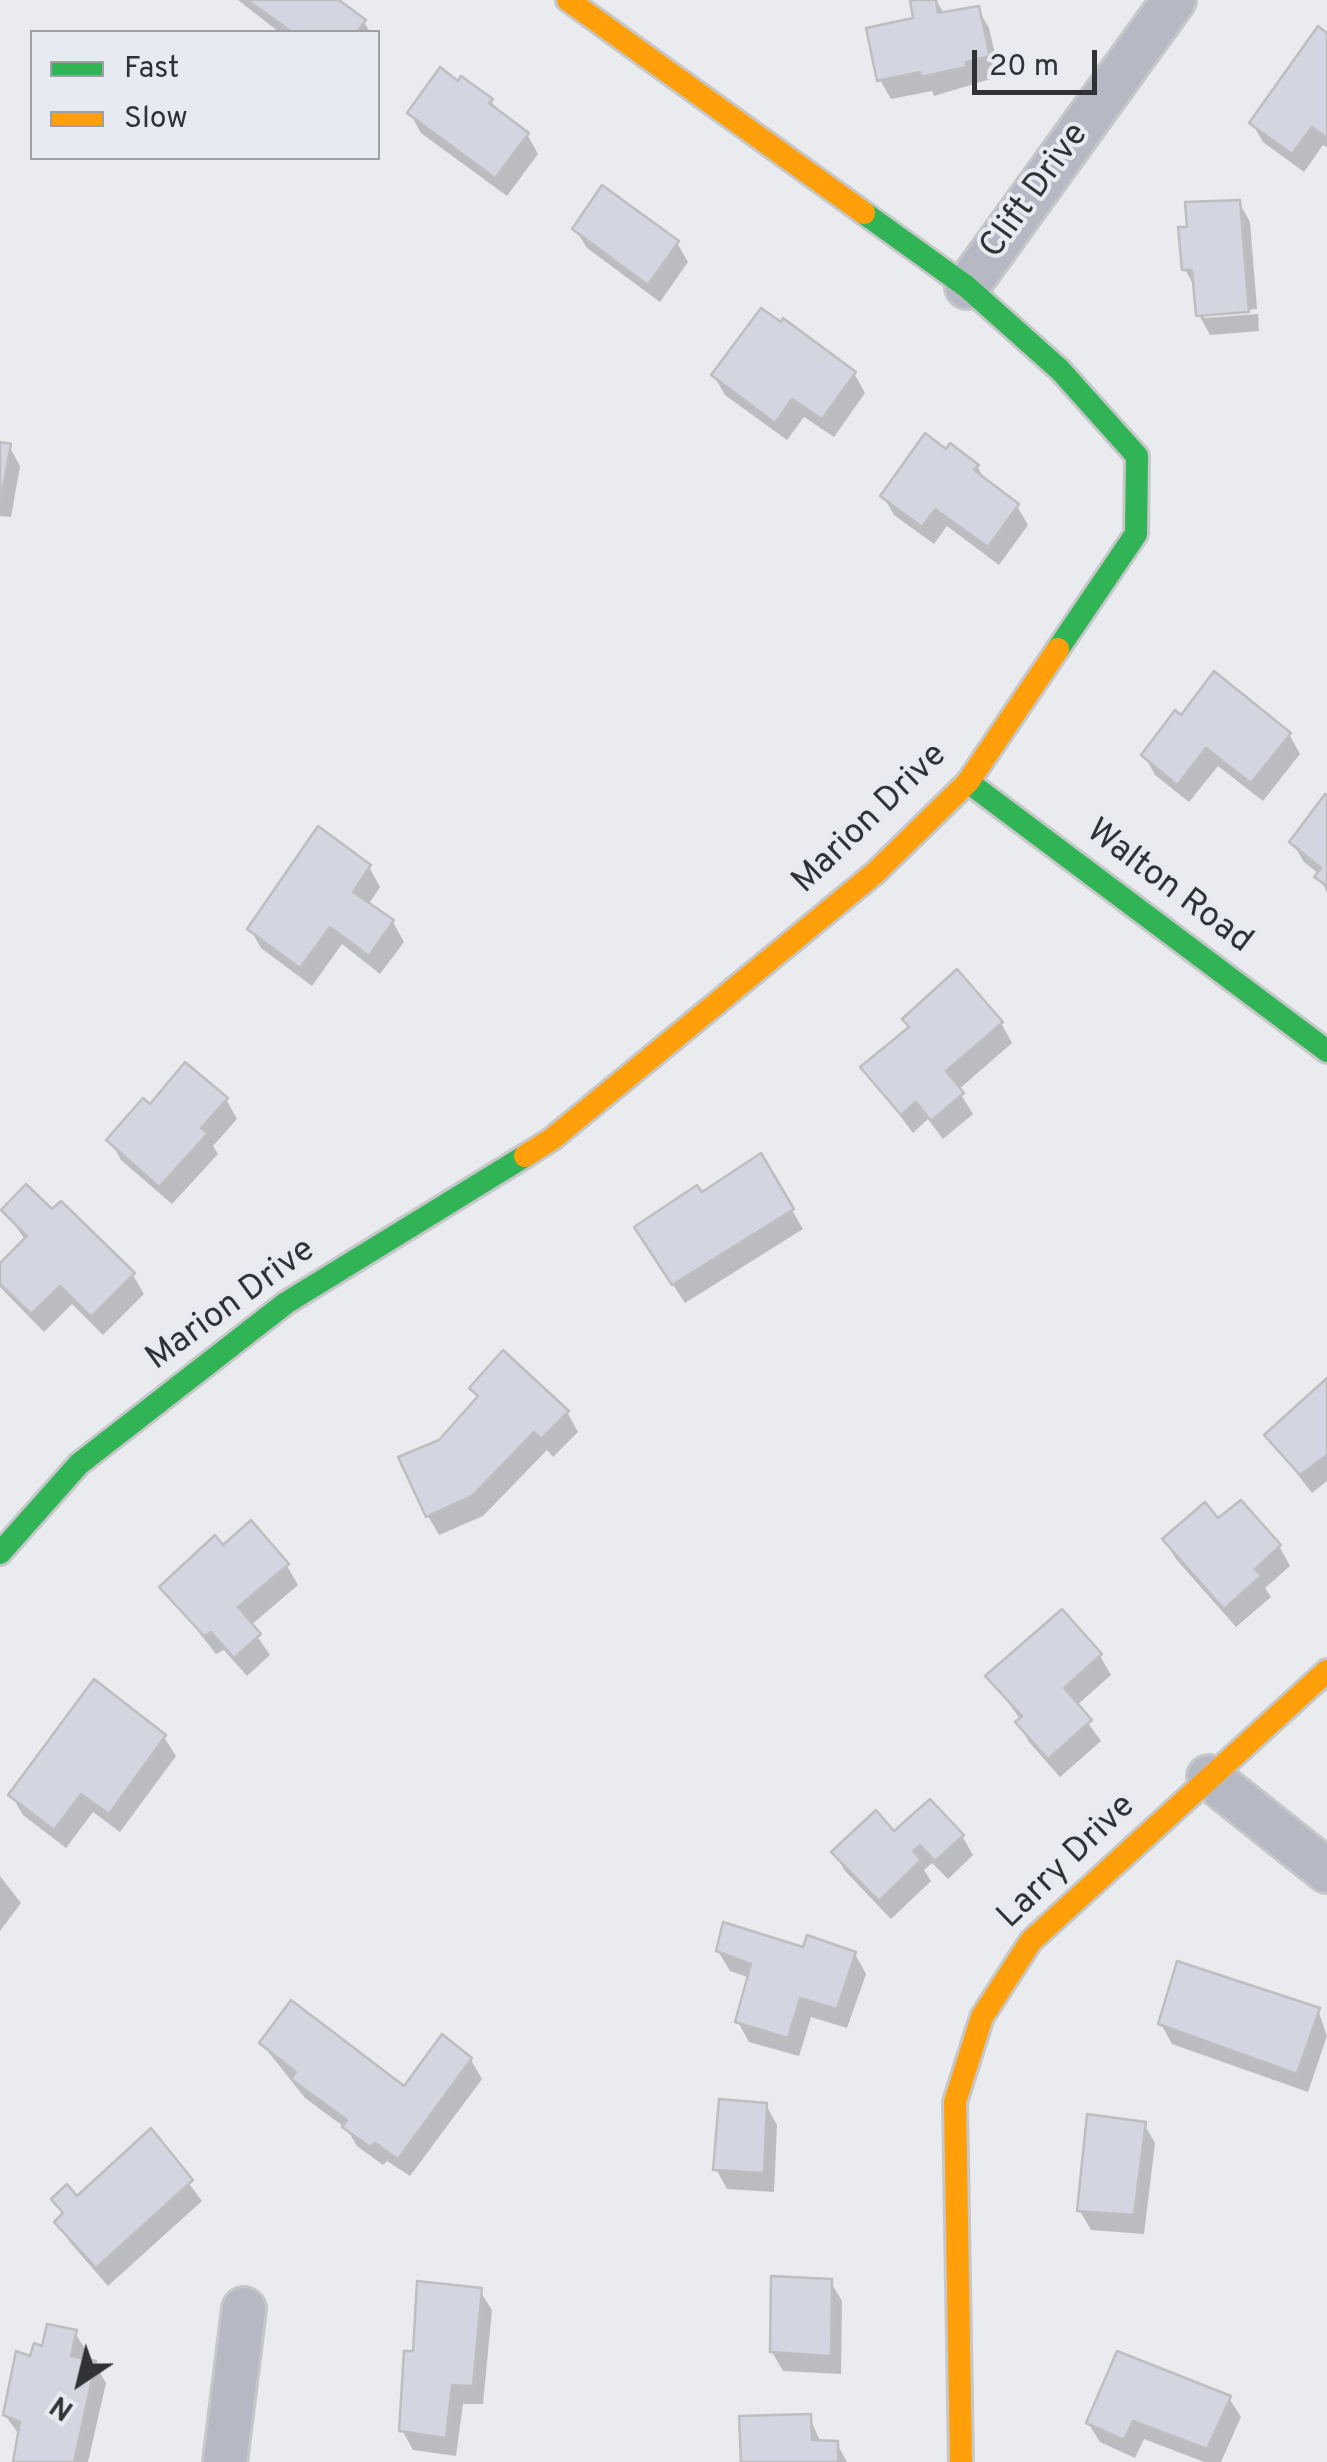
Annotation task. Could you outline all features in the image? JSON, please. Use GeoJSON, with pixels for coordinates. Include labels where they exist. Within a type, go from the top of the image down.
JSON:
{"type":"FeatureCollection","features":[{"type":"Feature","properties":{"kind":"street","name":"Marion Drive"},"geometry":{"type":"LineString","coordinates":[[0,1553],[79,1464],[286,1303],[552,1140],[876,872],[968,782],[1136,534],[1136,456],[1060,370],[968,286],[568,0]]}},
{"type":"Feature","properties":{"kind":"street","name":"Clift Drive"},"geometry":{"type":"LineString","coordinates":[[968,286],[1174,0]]}},
{"type":"Feature","properties":{"kind":"street","name":"Walton Road"},"geometry":{"type":"LineString","coordinates":[[968,782],[1327,1051]]}},
{"type":"Feature","properties":{"kind":"street","name":"Larry Drive"},"geometry":{"type":"LineString","coordinates":[[961,2462],[956,2102],[967,2044],[994,1994],[1031,1942],[1327,1670]]}},
{"type":"Feature","properties":{"kind":"street"},"geometry":{"type":"LineString","coordinates":[[1210,1776],[1327,1871]]}},
{"type":"Feature","properties":{"kind":"street"},"geometry":{"type":"LineString","coordinates":[[225,2462],[244,2309]]}},
{"type":"Feature","properties":{"kind":"building"},"geometry":{"type":"Polygon","coordinates":[[[247,0],[339,0],[366,20],[358,30],[289,30],[247,0]]]}},
{"type":"Feature","properties":{"kind":"building"},"geometry":{"type":"Polygon","coordinates":[[[910,0],[936,0],[938,13],[979,6],[990,56],[966,62],[966,67],[921,77],[920,72],[877,81],[866,28],[913,18],[910,0]]]}},
{"type":"Feature","properties":{"kind":"building"},"geometry":{"type":"Polygon","coordinates":[[[1318,26],[1327,33],[1327,138],[1312,127],[1292,154],[1249,123],[1318,26]]]}},
{"type":"Feature","properties":{"kind":"building"},"geometry":{"type":"Polygon","coordinates":[[[440,67],[458,81],[461,76],[493,99],[489,103],[529,133],[495,178],[407,113],[440,67]]]}},
{"type":"Feature","properties":{"kind":"building"},"geometry":{"type":"Polygon","coordinates":[[[602,185],[679,241],[648,285],[572,229],[602,185]]]}},
{"type":"Feature","properties":{"kind":"building"},"geometry":{"type":"Polygon","coordinates":[[[1240,200],[1249,312],[1196,316],[1192,270],[1182,270],[1178,227],[1187,227],[1185,202],[1240,200]]]}},
{"type":"Feature","properties":{"kind":"building"},"geometry":{"type":"Polygon","coordinates":[[[761,308],[781,322],[783,318],[856,372],[822,419],[792,399],[775,423],[711,375],[761,308]]]}},
{"type":"Feature","properties":{"kind":"building"},"geometry":{"type":"Polygon","coordinates":[[[925,433],[946,449],[950,443],[979,465],[974,470],[1019,504],[988,547],[935,509],[922,527],[880,496],[925,433]]]}},
{"type":"Feature","properties":{"kind":"building"},"geometry":{"type":"Polygon","coordinates":[[[0,442],[11,444],[1,499],[0,498],[0,442]]]}},
{"type":"Feature","properties":{"kind":"building"},"geometry":{"type":"Polygon","coordinates":[[[1214,671],[1291,733],[1251,783],[1206,748],[1177,785],[1141,755],[1175,710],[1181,715],[1214,671]]]}},
{"type":"Feature","properties":{"kind":"building"},"geometry":{"type":"Polygon","coordinates":[[[1325,794],[1327,886],[1314,877],[1321,868],[1289,842],[1325,794]]]}},
{"type":"Feature","properties":{"kind":"building"},"geometry":{"type":"Polygon","coordinates":[[[318,826],[371,865],[353,892],[394,920],[369,956],[330,927],[300,968],[247,929],[318,826]]]}},
{"type":"Feature","properties":{"kind":"building"},"geometry":{"type":"Polygon","coordinates":[[[957,969],[1003,1022],[946,1071],[964,1093],[931,1121],[916,1102],[901,1115],[860,1067],[909,1027],[902,1019],[957,969]]]}},
{"type":"Feature","properties":{"kind":"building"},"geometry":{"type":"Polygon","coordinates":[[[185,1062],[228,1098],[201,1128],[208,1133],[159,1187],[106,1140],[143,1098],[150,1104],[185,1062]]]}},
{"type":"Feature","properties":{"kind":"building"},"geometry":{"type":"Polygon","coordinates":[[[761,1153],[794,1209],[672,1285],[634,1227],[697,1185],[702,1192],[761,1153]]]}},
{"type":"Feature","properties":{"kind":"building"},"geometry":{"type":"Polygon","coordinates":[[[26,1184],[52,1209],[61,1201],[135,1273],[91,1317],[60,1286],[31,1314],[0,1284],[0,1263],[27,1236],[1,1210],[26,1184]]]}},
{"type":"Feature","properties":{"kind":"building"},"geometry":{"type":"Polygon","coordinates":[[[503,1350],[569,1411],[541,1439],[534,1432],[472,1496],[426,1517],[398,1457],[439,1440],[478,1396],[469,1388],[503,1350]]]}},
{"type":"Feature","properties":{"kind":"building"},"geometry":{"type":"Polygon","coordinates":[[[1327,1378],[1327,1455],[1300,1475],[1264,1435],[1327,1378]]]}},
{"type":"Feature","properties":{"kind":"building"},"geometry":{"type":"Polygon","coordinates":[[[1241,1500],[1281,1545],[1255,1569],[1261,1576],[1224,1609],[1162,1539],[1205,1502],[1218,1518],[1241,1500]]]}},
{"type":"Feature","properties":{"kind":"building"},"geometry":{"type":"Polygon","coordinates":[[[251,1520],[289,1564],[238,1607],[261,1634],[234,1658],[211,1632],[204,1636],[159,1587],[215,1535],[223,1545],[251,1520]]]}},
{"type":"Feature","properties":{"kind":"building"},"geometry":{"type":"Polygon","coordinates":[[[1062,1609],[1102,1654],[1064,1688],[1092,1720],[1048,1759],[1015,1722],[1022,1716],[985,1676],[1062,1609]]]}},
{"type":"Feature","properties":{"kind":"building"},"geometry":{"type":"Polygon","coordinates":[[[94,1679],[166,1735],[109,1814],[81,1794],[54,1830],[8,1795],[94,1679]]]}},
{"type":"Feature","properties":{"kind":"building"},"geometry":{"type":"Polygon","coordinates":[[[930,1799],[964,1835],[935,1861],[920,1845],[913,1851],[921,1860],[879,1901],[831,1852],[876,1810],[894,1831],[930,1799]]]}},
{"type":"Feature","properties":{"kind":"building"},"geometry":{"type":"Polygon","coordinates":[[[723,1922],[803,1947],[807,1935],[856,1952],[837,2009],[800,1998],[788,2038],[735,2022],[751,1964],[716,1951],[723,1922]]]}},
{"type":"Feature","properties":{"kind":"building"},"geometry":{"type":"Polygon","coordinates":[[[1177,1961],[1320,2008],[1297,2074],[1158,2024],[1177,1961]]]}},
{"type":"Feature","properties":{"kind":"building"},"geometry":{"type":"Polygon","coordinates":[[[291,2000],[404,2086],[442,2034],[472,2058],[398,2159],[375,2143],[370,2147],[342,2127],[347,2120],[291,2079],[296,2072],[259,2043],[291,2000]]]}},
{"type":"Feature","properties":{"kind":"building"},"geometry":{"type":"Polygon","coordinates":[[[719,2099],[767,2103],[764,2173],[713,2170],[719,2099]]]}},
{"type":"Feature","properties":{"kind":"building"},"geometry":{"type":"Polygon","coordinates":[[[1087,2114],[1146,2122],[1134,2215],[1077,2211],[1087,2114]]]}},
{"type":"Feature","properties":{"kind":"building"},"geometry":{"type":"Polygon","coordinates":[[[151,2128],[193,2180],[96,2268],[54,2222],[63,2213],[51,2199],[67,2184],[77,2196],[151,2128]]]}},
{"type":"Feature","properties":{"kind":"building"},"geometry":{"type":"Polygon","coordinates":[[[771,2276],[832,2279],[831,2356],[770,2352],[771,2276]]]}},
{"type":"Feature","properties":{"kind":"building"},"geometry":{"type":"Polygon","coordinates":[[[417,2281],[482,2288],[473,2386],[452,2385],[446,2438],[399,2431],[404,2351],[413,2351],[417,2281]]]}},
{"type":"Feature","properties":{"kind":"building"},"geometry":{"type":"Polygon","coordinates":[[[47,2324],[77,2330],[71,2356],[96,2361],[74,2462],[13,2462],[20,2422],[3,2415],[16,2351],[30,2356],[34,2343],[42,2346],[47,2324]]]}},
{"type":"Feature","properties":{"kind":"building"},"geometry":{"type":"Polygon","coordinates":[[[1117,2351],[1231,2396],[1207,2449],[1133,2421],[1124,2440],[1086,2423],[1117,2351]]]}},
{"type":"Feature","properties":{"kind":"building"},"geometry":{"type":"Polygon","coordinates":[[[811,2414],[812,2440],[838,2441],[838,2462],[741,2462],[739,2416],[811,2414]]]}},
{"type":"Feature","properties":{"kind":"traffic: fast"},"geometry":{"type":"LineString","coordinates":[[864,213],[967,287],[1060,370],[1137,456],[1136,534],[1058,649]]}},
{"type":"Feature","properties":{"kind":"traffic: fast"},"geometry":{"type":"LineString","coordinates":[[968,782],[1327,1051]]}},
{"type":"Feature","properties":{"kind":"traffic: fast"},"geometry":{"type":"LineString","coordinates":[[0,1553],[79,1464],[286,1303],[525,1156]]}},
{"type":"Feature","properties":{"kind":"traffic: slow"},"geometry":{"type":"LineString","coordinates":[[568,0],[864,213]]}},
{"type":"Feature","properties":{"kind":"traffic: slow"},"geometry":{"type":"LineString","coordinates":[[525,1156],[552,1139],[875,873],[968,782],[1058,649]]}},
{"type":"Feature","properties":{"kind":"traffic: slow"},"geometry":{"type":"LineString","coordinates":[[961,2462],[955,2102],[982,2017],[1031,1941],[1327,1671]]}}]}
